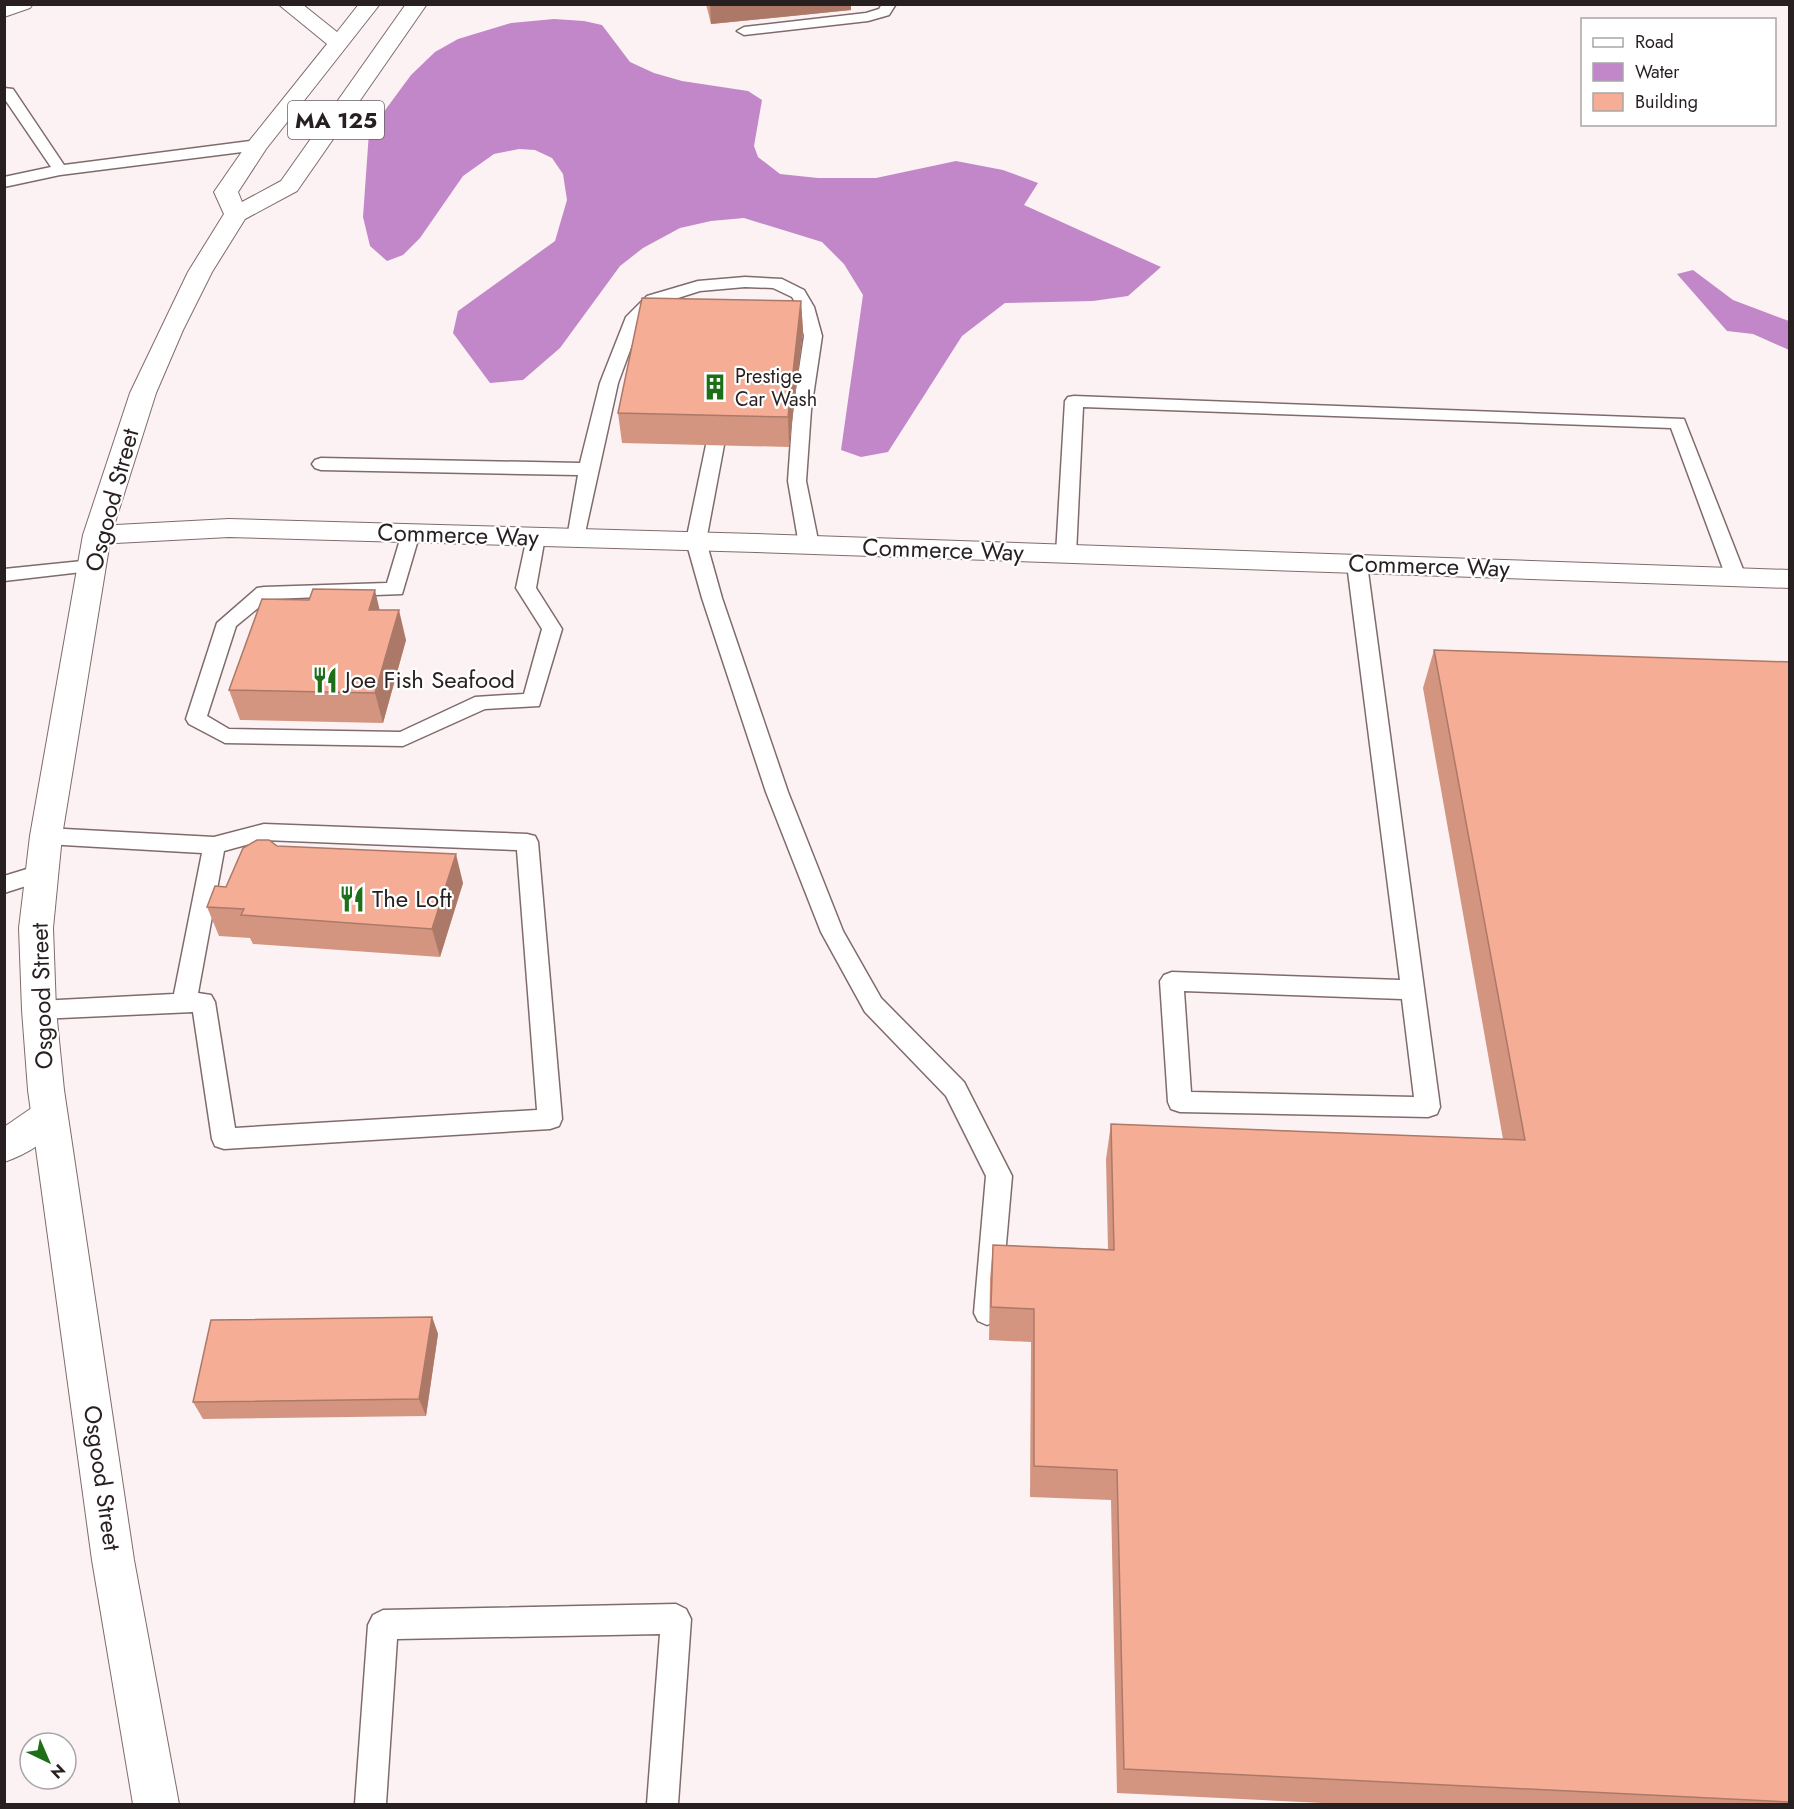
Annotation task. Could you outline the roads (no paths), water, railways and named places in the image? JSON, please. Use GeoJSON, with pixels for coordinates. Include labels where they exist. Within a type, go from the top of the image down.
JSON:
{"type":"FeatureCollection","features":[{"type":"Feature","properties":{"kind":"main road"},"geometry":{"type":"LineString","coordinates":[[4,11],[23,4]]}},
{"type":"Feature","properties":{"kind":"main road"},"geometry":{"type":"LineString","coordinates":[[288,4],[340,44]]}},
{"type":"Feature","properties":{"kind":"main road","name":"MA 125"},"geometry":{"type":"LineString","coordinates":[[370,4],[258,145],[226,192],[236,214],[289,186],[417,4]]}},
{"type":"Feature","properties":{"kind":"main road","name":"Osgood Street"},"geometry":{"type":"LineString","coordinates":[[156,1804],[113,1560],[49,1116],[39,1010],[36,928],[46,836],[95,550],[143,393],[200,272],[236,214]]}},
{"type":"Feature","properties":{"kind":"main road","name":"Commerce Way"},"geometry":{"type":"LineString","coordinates":[[95,550],[229,528],[696,541],[1790,579]]}},
{"type":"Feature","properties":{"kind":"main road"},"geometry":{"type":"LineString","coordinates":[[4,1147],[49,1116]]}},
{"type":"Feature","properties":{"kind":"lane"},"geometry":{"type":"LineString","coordinates":[[744,31],[868,17],[884,12],[889,4]]}},
{"type":"Feature","properties":{"kind":"lane"},"geometry":{"type":"LineString","coordinates":[[4,93],[8,92],[60,170]]}},
{"type":"Feature","properties":{"kind":"lane"},"geometry":{"type":"LineString","coordinates":[[4,182],[60,170],[258,145]]}},
{"type":"Feature","properties":{"kind":"lane"},"geometry":{"type":"LineString","coordinates":[[741,301],[745,282]]}},
{"type":"Feature","properties":{"kind":"lane"},"geometry":{"type":"LineString","coordinates":[[576,538],[588,469],[609,383],[632,321],[653,300],[698,286],[745,282],[777,283],[798,294],[806,307],[813,336],[802,410],[797,481],[809,545]]}},
{"type":"Feature","properties":{"kind":"lane"},"geometry":{"type":"LineString","coordinates":[[1066,554],[1074,401],[1678,423],[1736,577]]}},
{"type":"Feature","properties":{"kind":"lane"},"geometry":{"type":"LineString","coordinates":[[715,445],[696,541],[712,598],[777,792],[832,932],[873,1005],[955,1089],[999,1176],[987,1313]]}},
{"type":"Feature","properties":{"kind":"lane"},"geometry":{"type":"LineString","coordinates":[[321,464],[588,469]]}},
{"type":"Feature","properties":{"kind":"lane"},"geometry":{"type":"LineString","coordinates":[[411,533],[395,589],[264,593],[227,623],[196,719],[225,736],[403,739],[482,702],[532,701],[552,629],[526,588],[536,537]]}},
{"type":"Feature","properties":{"kind":"lane"},"geometry":{"type":"LineString","coordinates":[[4,575],[95,550]]}},
{"type":"Feature","properties":{"kind":"lane"},"geometry":{"type":"LineString","coordinates":[[1357,564],[1413,990],[1428,1107],[1180,1102],[1172,981],[1413,990]]}},
{"type":"Feature","properties":{"kind":"lane"},"geometry":{"type":"LineString","coordinates":[[39,1010],[203,1002],[224,1139],[550,1119],[527,842],[264,832],[214,846],[46,836]]}},
{"type":"Feature","properties":{"kind":"lane"},"geometry":{"type":"LineString","coordinates":[[184,1003],[214,846]]}},
{"type":"Feature","properties":{"kind":"lane"},"geometry":{"type":"LineString","coordinates":[[4,885],[43,872]]}},
{"type":"Feature","properties":{"kind":"lane"},"geometry":{"type":"LineString","coordinates":[[370,1804],[383,1625],[676,1619],[663,1804]]}},
{"type":"Feature","properties":{"kind":"water"},"geometry":{"type":"Polygon","coordinates":[[[554,19],[602,25],[630,62],[654,73],[682,81],[748,91],[762,100],[754,146],[758,157],[780,174],[818,178],[876,178],[956,161],[1003,170],[1038,183],[1024,205],[1161,267],[1128,296],[1093,301],[1005,303],[962,336],[888,452],[861,457],[841,450],[863,295],[844,264],[822,242],[744,218],[711,221],[680,228],[643,248],[620,266],[560,348],[523,380],[490,383],[453,333],[458,311],[555,241],[567,200],[563,174],[552,158],[535,150],[519,149],[494,154],[463,176],[420,238],[403,255],[387,261],[370,246],[363,217],[369,132],[411,75],[435,52],[458,39],[511,23],[554,19]]]}},
{"type":"Feature","properties":{"kind":"water"},"geometry":{"type":"Polygon","coordinates":[[[1693,270],[1733,300],[1789,321],[1789,350],[1753,334],[1727,331],[1677,274],[1693,270]]]}},
{"type":"Feature","properties":{"kind":"place","name":"Prestige Car Wash"},"geometry":{"type":"Point","coordinates":[715,387]}},
{"type":"Feature","properties":{"kind":"place","name":"Joe Fish Seafood"},"geometry":{"type":"Point","coordinates":[325,680]}},
{"type":"Feature","properties":{"kind":"place","name":"The Loft"},"geometry":{"type":"Point","coordinates":[352,899]}}]}
